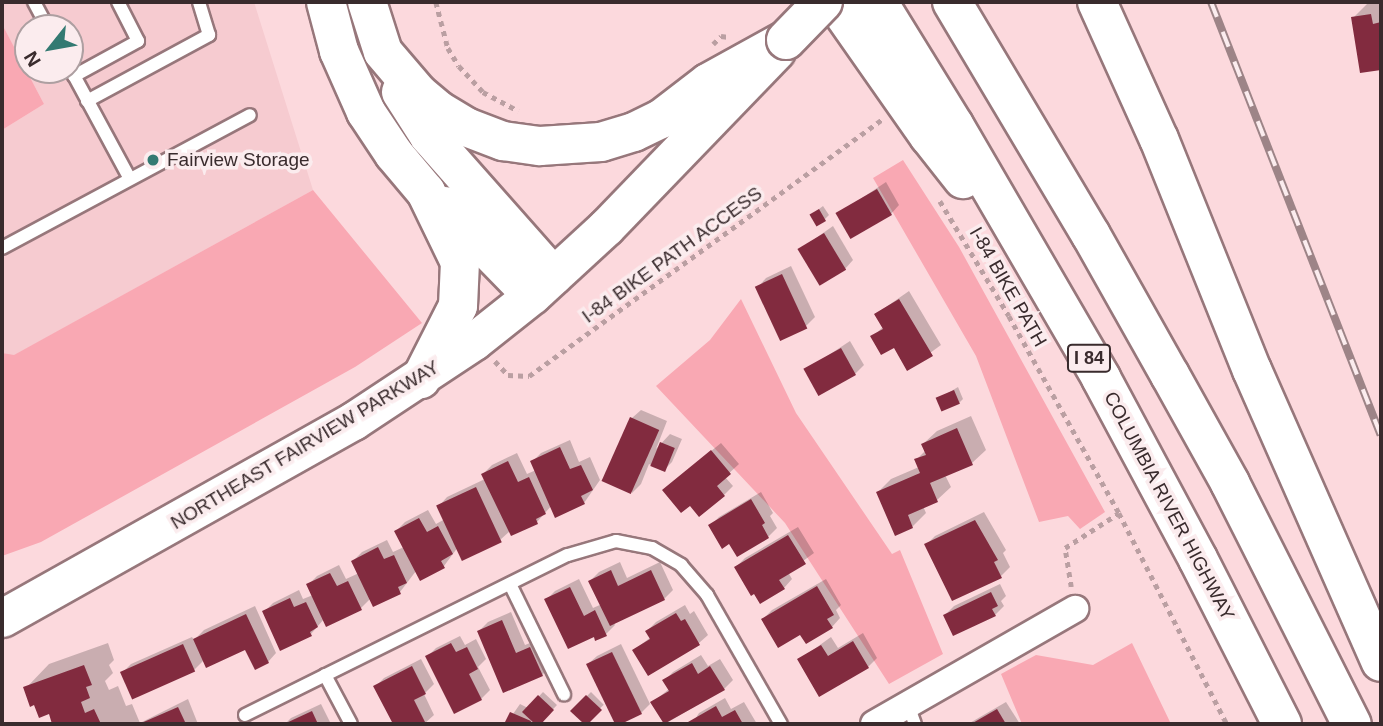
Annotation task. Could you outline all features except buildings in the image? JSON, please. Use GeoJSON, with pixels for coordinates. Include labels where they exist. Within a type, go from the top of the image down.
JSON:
{"type":"FeatureCollection","features":[{"type":"Feature","properties":{"kind":"main road"},"geometry":{"type":"LineString","coordinates":[[326,2],[339,51],[366,112],[394,154],[426,192],[453,242],[460,262],[462,283],[458,306],[421,379]]}},
{"type":"Feature","properties":{"kind":"main road"},"geometry":{"type":"LineString","coordinates":[[367,2],[383,52],[408,107],[543,285]]}},
{"type":"Feature","properties":{"kind":"main road","name":"NORTHEAST FAIRVIEW PARKWAY"},"geometry":{"type":"LineString","coordinates":[[2,618],[279,464],[421,379],[474,341],[543,285],[606,227],[823,2]]}},
{"type":"Feature","properties":{"kind":"main road"},"geometry":{"type":"LineString","coordinates":[[835,2],[929,136],[1046,283]]}},
{"type":"Feature","properties":{"kind":"main road","name":"COLUMBIA RIVER HIGHWAY"},"geometry":{"type":"LineString","coordinates":[[878,2],[1046,283],[1153,472],[1282,724]]}},
{"type":"Feature","properties":{"kind":"main road"},"geometry":{"type":"LineString","coordinates":[[952,2],[1091,235],[1197,423],[1352,724]]}},
{"type":"Feature","properties":{"kind":"main road"},"geometry":{"type":"LineString","coordinates":[[1097,2],[1159,139],[1252,370],[1381,662]]}},
{"type":"Feature","properties":{"kind":"main road"},"geometry":{"type":"LineString","coordinates":[[383,52],[418,93],[466,127],[503,141],[540,146],[573,146],[634,132],[661,119],[708,83],[786,40]]}},
{"type":"Feature","properties":{"kind":"main road"},"geometry":{"type":"LineString","coordinates":[[426,192],[543,285]]}},
{"type":"Feature","properties":{"kind":"street"},"geometry":{"type":"LineString","coordinates":[[874,724],[911,715],[1075,609]]}},
{"type":"Feature","properties":{"kind":"lane"},"geometry":{"type":"LineString","coordinates":[[84,66],[138,41],[118,2]]}},
{"type":"Feature","properties":{"kind":"lane"},"geometry":{"type":"LineString","coordinates":[[87,101],[209,35],[199,2]]}},
{"type":"Feature","properties":{"kind":"lane"},"geometry":{"type":"LineString","coordinates":[[78,84],[130,179]]}},
{"type":"Feature","properties":{"kind":"lane"},"geometry":{"type":"LineString","coordinates":[[2,248],[250,115]]}},
{"type":"Feature","properties":{"kind":"lane"},"geometry":{"type":"LineString","coordinates":[[246,715],[568,555],[616,541],[652,548],[681,565],[707,595],[781,724]]}},
{"type":"Feature","properties":{"kind":"lane"},"geometry":{"type":"LineString","coordinates":[[510,584],[565,694]]}},
{"type":"Feature","properties":{"kind":"lane"},"geometry":{"type":"LineString","coordinates":[[325,675],[351,724]]}},
{"type":"Feature","properties":{"kind":"path"},"geometry":{"type":"LineString","coordinates":[[436,2],[449,48],[459,66],[483,92],[526,114]]}},
{"type":"Feature","properties":{"kind":"path"},"geometry":{"type":"LineString","coordinates":[[704,52],[721,36],[734,37]]}},
{"type":"Feature","properties":{"kind":"path","name":"I-84 BIKE PATH ACCESS"},"geometry":{"type":"LineString","coordinates":[[474,341],[508,374],[529,376],[886,116],[893,127]]}},
{"type":"Feature","properties":{"kind":"path","name":"I-84 BIKE PATH"},"geometry":{"type":"LineString","coordinates":[[934,191],[1009,316],[1119,513],[1227,724]]}},
{"type":"Feature","properties":{"kind":"path"},"geometry":{"type":"LineString","coordinates":[[1075,609],[1065,548],[1119,513]]}},
{"type":"Feature","properties":{"kind":"shaded area","name":"Fairview Storage"},"geometry":{"type":"Polygon","coordinates":[[[2,2],[254,2],[313,190],[13,356],[2,353],[2,130],[44,104],[34,84],[84,84],[84,14],[14,14],[14,47],[2,24],[2,2]]]}},
{"type":"Feature","properties":{"kind":"shaded area"},"geometry":{"type":"Polygon","coordinates":[[[2,24],[14,47],[14,84],[34,84],[44,104],[2,130],[2,24]]]}},
{"type":"Feature","properties":{"kind":"shaded area"},"geometry":{"type":"Polygon","coordinates":[[[903,160],[959,247],[1105,512],[1080,529],[1068,516],[1039,522],[976,356],[873,178],[903,160]]]}},
{"type":"Feature","properties":{"kind":"shaded area"},"geometry":{"type":"Polygon","coordinates":[[[313,190],[422,323],[355,367],[41,542],[2,556],[2,353],[14,355],[313,190]]]}},
{"type":"Feature","properties":{"kind":"shaded area"},"geometry":{"type":"Polygon","coordinates":[[[741,299],[796,413],[892,554],[900,550],[943,654],[889,684],[785,523],[656,386],[710,340],[741,299]]]}},
{"type":"Feature","properties":{"kind":"shaded area"},"geometry":{"type":"Polygon","coordinates":[[[1132,643],[1171,724],[1022,724],[1001,674],[1036,655],[1093,665],[1132,643]]]}},
{"type":"Feature","properties":{"kind":"railway"},"geometry":{"type":"LineString","coordinates":[[1211,2],[1381,435]]}},
{"type":"Feature","properties":{"kind":"place","name":"Fairview Storage"},"geometry":{"type":"Point","coordinates":[153,160]}}]}
